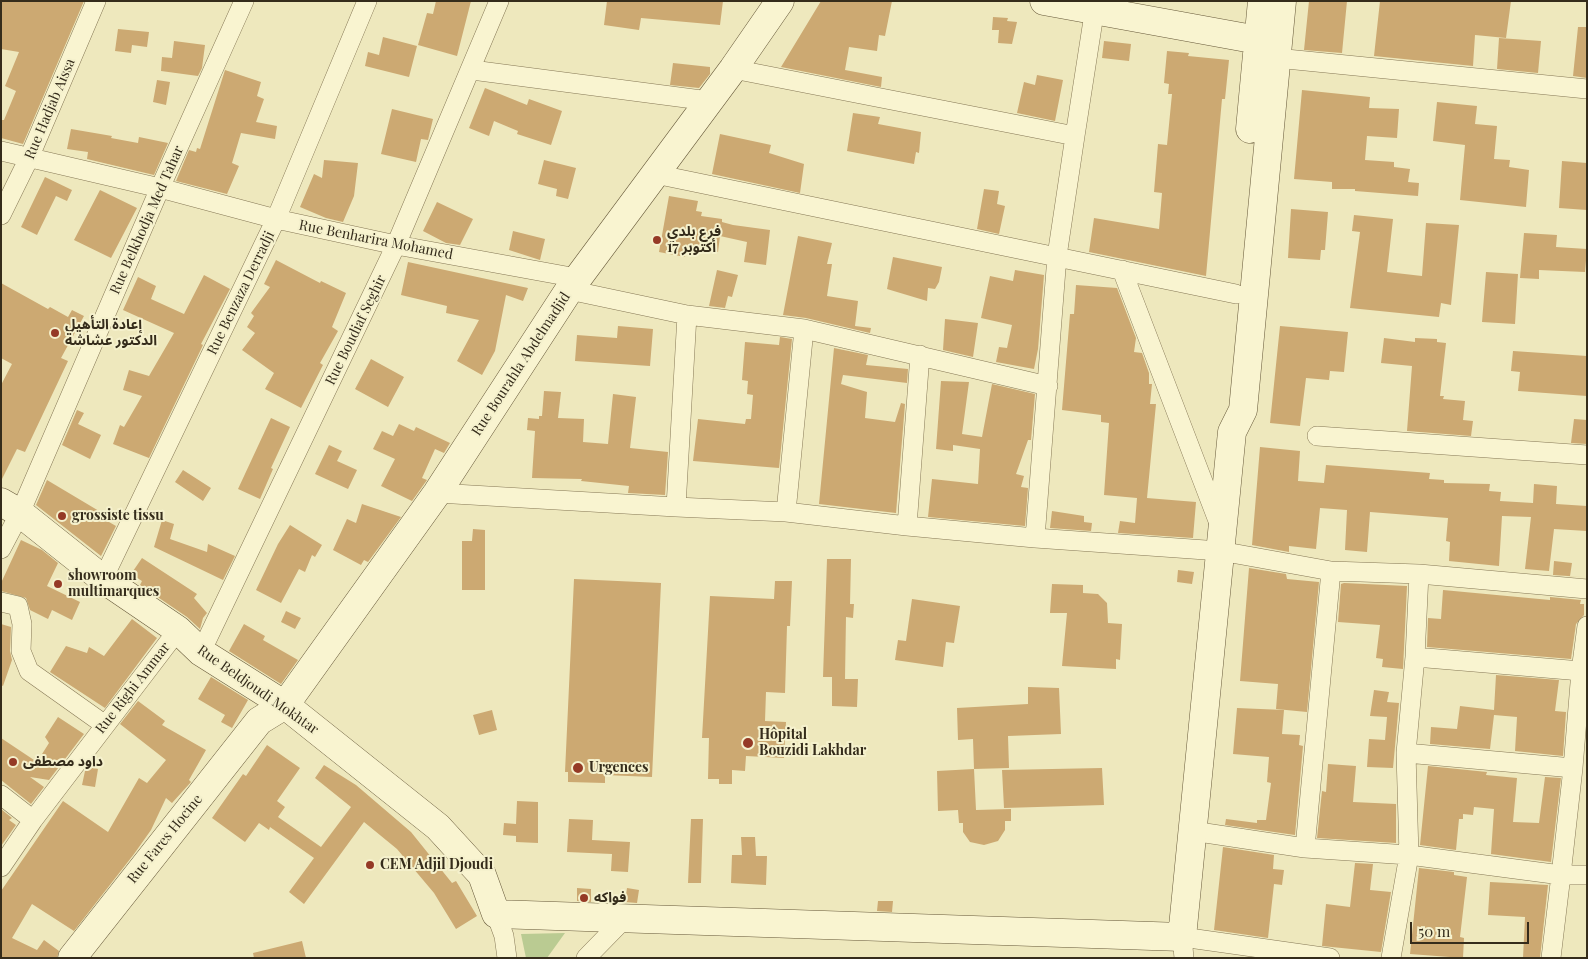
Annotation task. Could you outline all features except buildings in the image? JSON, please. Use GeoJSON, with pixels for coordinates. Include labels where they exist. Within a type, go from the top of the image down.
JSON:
{"type":"FeatureCollection","features":[{"type":"Feature","properties":{"kind":"street","name":"Rue Hadjab Aissa"},"geometry":{"type":"LineString","coordinates":[[1,215],[29,158],[96,1]]}},
{"type":"Feature","properties":{"kind":"street","name":"Rue Belkhodja Med Tahar"},"geometry":{"type":"LineString","coordinates":[[1,549],[10,507],[160,188],[244,1]]}},
{"type":"Feature","properties":{"kind":"street","name":"Rue Benzaza Derradji"},"geometry":{"type":"LineString","coordinates":[[103,579],[276,219],[367,1]]}},
{"type":"Feature","properties":{"kind":"street","name":"Rue Boudiaf Seghir"},"geometry":{"type":"LineString","coordinates":[[201,652],[396,245],[472,70],[499,1]]}},
{"type":"Feature","properties":{"kind":"street","name":"Rue Bourahla Abdelmadjid"},"geometry":{"type":"LineString","coordinates":[[259,721],[284,705],[437,493],[573,284],[733,69],[780,1]]}},
{"type":"Feature","properties":{"kind":"street"},"geometry":{"type":"LineString","coordinates":[[1044,1],[1096,5],[1267,49],[1587,89]]}},
{"type":"Feature","properties":{"kind":"street"},"geometry":{"type":"LineString","coordinates":[[1183,947],[1192,831],[1232,432],[1242,410],[1267,49],[1262,1]]}},
{"type":"Feature","properties":{"kind":"street"},"geometry":{"type":"LineString","coordinates":[[1232,432],[1226,407],[1236,294],[1267,49],[1282,1]]}},
{"type":"Feature","properties":{"kind":"street"},"geometry":{"type":"LineString","coordinates":[[1035,538],[1057,256],[1096,5]]}},
{"type":"Feature","properties":{"kind":"street"},"geometry":{"type":"LineString","coordinates":[[733,69],[1075,136]]}},
{"type":"Feature","properties":{"kind":"street"},"geometry":{"type":"LineString","coordinates":[[472,70],[709,101]]}},
{"type":"Feature","properties":{"kind":"street","name":"Rue Benharira Mohamed"},"geometry":{"type":"LineString","coordinates":[[1,152],[160,188],[276,219],[573,284],[687,315],[804,329],[1048,386]]}},
{"type":"Feature","properties":{"kind":"street"},"geometry":{"type":"LineString","coordinates":[[655,174],[1236,294]]}},
{"type":"Feature","properties":{"kind":"street"},"geometry":{"type":"LineString","coordinates":[[1122,270],[1221,541]]}},
{"type":"Feature","properties":{"kind":"street"},"geometry":{"type":"LineString","coordinates":[[676,507],[687,315]]}},
{"type":"Feature","properties":{"kind":"street"},"geometry":{"type":"LineString","coordinates":[[786,512],[804,329]]}},
{"type":"Feature","properties":{"kind":"street"},"geometry":{"type":"LineString","coordinates":[[907,526],[920,355]]}},
{"type":"Feature","properties":{"kind":"street"},"geometry":{"type":"LineString","coordinates":[[1318,436],[1587,455]]}},
{"type":"Feature","properties":{"kind":"street"},"geometry":{"type":"LineString","coordinates":[[437,493],[786,512],[1035,538],[1221,541],[1331,571],[1419,574],[1587,589]]}},
{"type":"Feature","properties":{"kind":"street","name":"Rue Beldjoudi Mokhtar"},"geometry":{"type":"LineString","coordinates":[[10,507],[103,579],[178,630],[201,652],[284,705],[438,826],[482,875],[504,936],[507,958]]}},
{"type":"Feature","properties":{"kind":"street"},"geometry":{"type":"LineString","coordinates":[[1305,848],[1331,571]]}},
{"type":"Feature","properties":{"kind":"street"},"geometry":{"type":"LineString","coordinates":[[1391,958],[1409,855],[1406,753],[1415,657],[1419,574]]}},
{"type":"Feature","properties":{"kind":"street"},"geometry":{"type":"LineString","coordinates":[[1,602],[18,606],[21,615],[21,651],[29,671],[104,725]]}},
{"type":"Feature","properties":{"kind":"street"},"geometry":{"type":"LineString","coordinates":[[1551,958],[1574,768],[1587,626]]}},
{"type":"Feature","properties":{"kind":"street","name":"Rue Righi Ammar"},"geometry":{"type":"LineString","coordinates":[[1,867],[33,820],[178,630]]}},
{"type":"Feature","properties":{"kind":"street"},"geometry":{"type":"LineString","coordinates":[[1415,657],[1584,671]]}},
{"type":"Feature","properties":{"kind":"street","name":"Rue Fares Hocine"},"geometry":{"type":"LineString","coordinates":[[72,958],[259,721]]}},
{"type":"Feature","properties":{"kind":"street"},"geometry":{"type":"LineString","coordinates":[[1406,753],[1574,768]]}},
{"type":"Feature","properties":{"kind":"street"},"geometry":{"type":"LineString","coordinates":[[1,795],[33,820]]}},
{"type":"Feature","properties":{"kind":"street"},"geometry":{"type":"LineString","coordinates":[[1192,831],[1305,848],[1409,855],[1561,875],[1587,875]]}},
{"type":"Feature","properties":{"kind":"street"},"geometry":{"type":"LineString","coordinates":[[496,914],[625,918],[1183,947],[1330,958]]}},
{"type":"Feature","properties":{"kind":"street"},"geometry":{"type":"LineString","coordinates":[[586,958],[625,918]]}},
{"type":"Feature","properties":{"kind":"green space"},"geometry":{"type":"Polygon","coordinates":[[[565,933],[547,958],[526,958],[521,934],[565,933]]]}},
{"type":"Feature","properties":{"kind":"place","name":"فرع بلدي 17 أكتوبر"},"geometry":{"type":"Point","coordinates":[657,240]}},
{"type":"Feature","properties":{"kind":"place","name":"إعادة التأهيل الدكتور عشاشة"},"geometry":{"type":"Point","coordinates":[55,333]}},
{"type":"Feature","properties":{"kind":"place","name":"grossiste tissu"},"geometry":{"type":"Point","coordinates":[62,516]}},
{"type":"Feature","properties":{"kind":"place","name":"showroom multimarques"},"geometry":{"type":"Point","coordinates":[58,584]}},
{"type":"Feature","properties":{"kind":"place","name":"Hôpital Bouzidi Lakhdar"},"geometry":{"type":"Point","coordinates":[748,743]}},
{"type":"Feature","properties":{"kind":"place","name":"داود مصطفى"},"geometry":{"type":"Point","coordinates":[13,762]}},
{"type":"Feature","properties":{"kind":"place","name":"Urgences"},"geometry":{"type":"Point","coordinates":[578,768]}},
{"type":"Feature","properties":{"kind":"place","name":"CEM Adjil Djoudi"},"geometry":{"type":"Point","coordinates":[370,865]}},
{"type":"Feature","properties":{"kind":"place","name":"فواكه"},"geometry":{"type":"Point","coordinates":[584,898]}}]}
